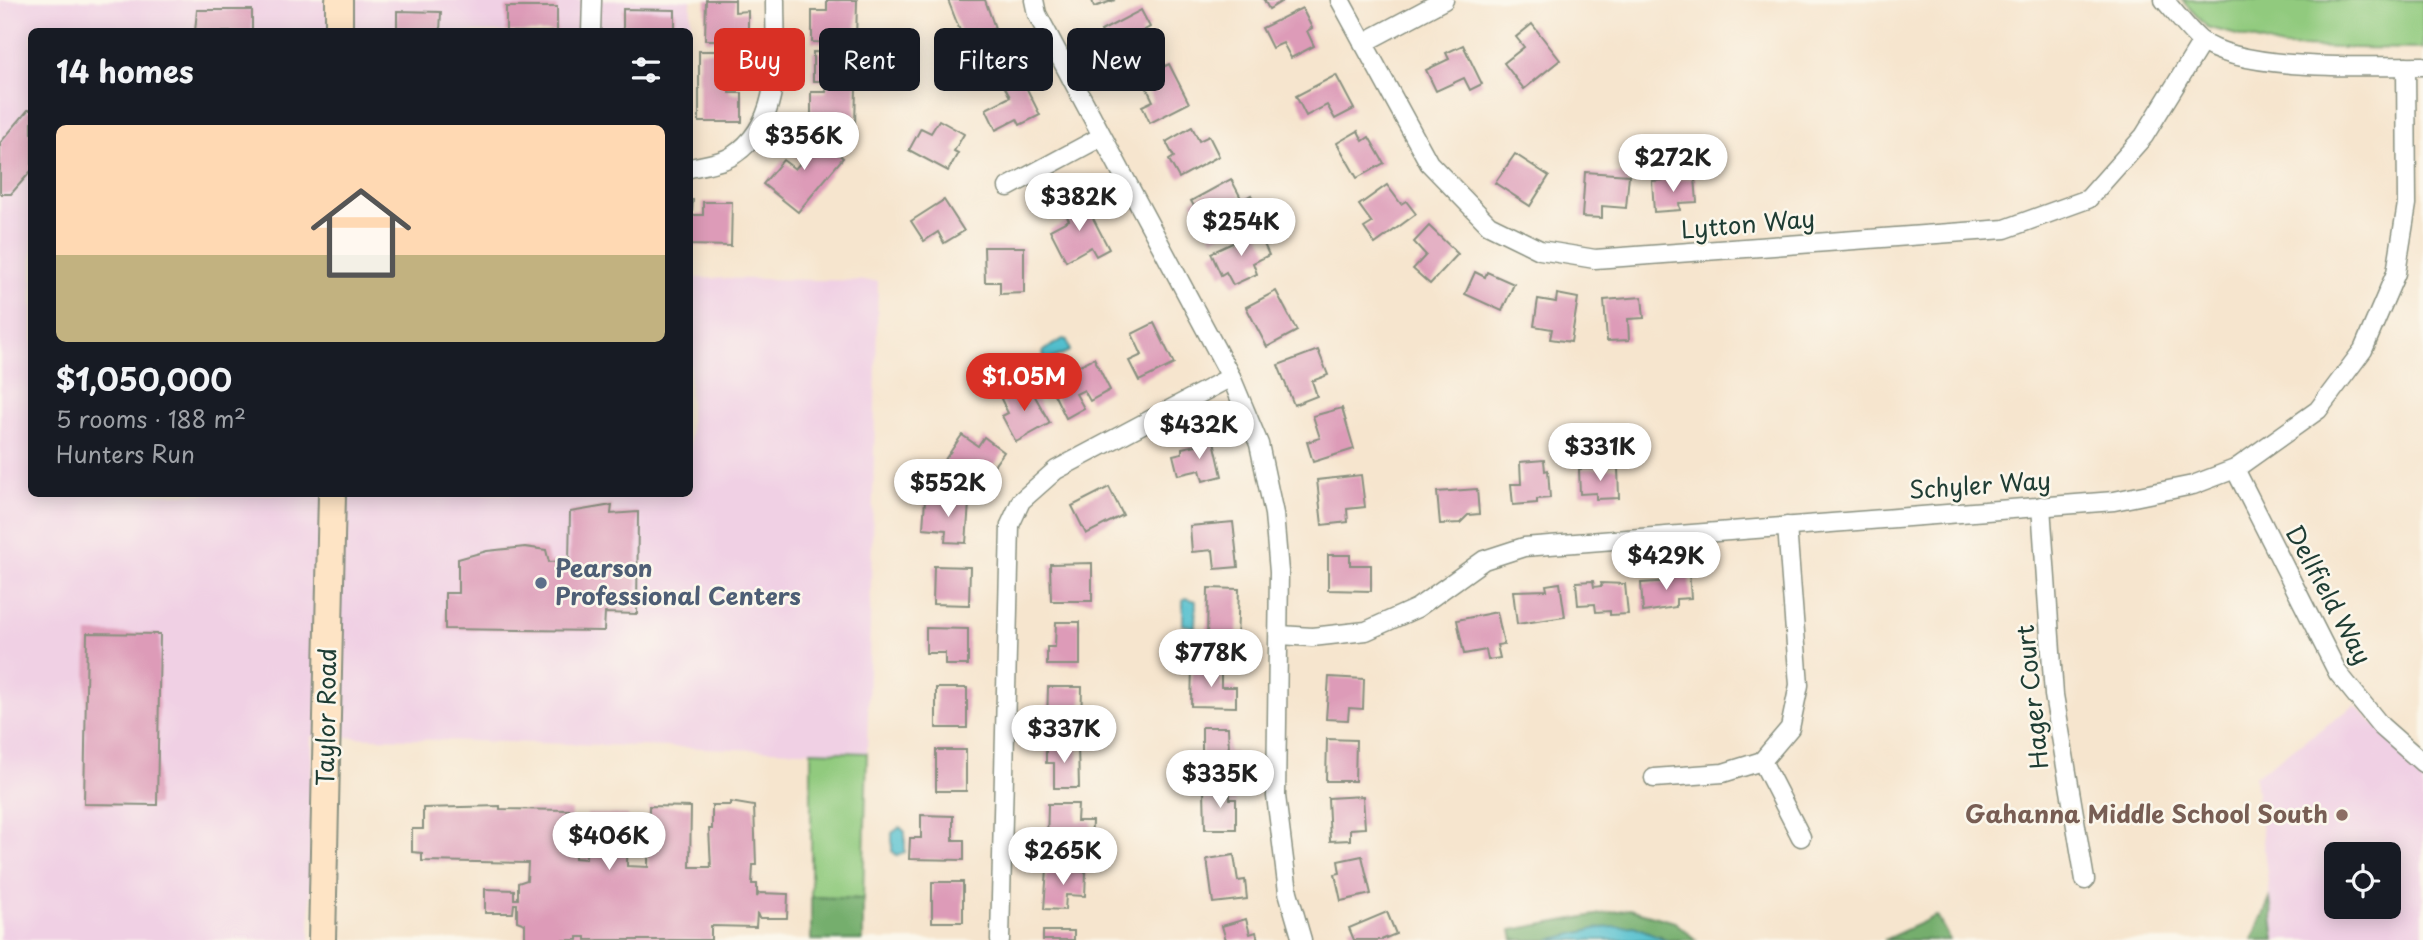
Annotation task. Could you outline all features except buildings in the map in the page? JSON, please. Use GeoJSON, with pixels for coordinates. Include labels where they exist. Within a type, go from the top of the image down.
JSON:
{"type":"FeatureCollection","features":[{"type":"Feature","properties":{"kind":"main road"},"geometry":{"type":"LineString","coordinates":[[339,0],[339,28]]}},
{"type":"Feature","properties":{"kind":"main road","name":"Taylor Road"},"geometry":{"type":"LineString","coordinates":[[322,940],[332,497]]}},
{"type":"Feature","properties":{"kind":"street"},"geometry":{"type":"LineString","coordinates":[[591,28],[592,0]]}},
{"type":"Feature","properties":{"kind":"street"},"geometry":{"type":"LineString","coordinates":[[693,167],[731,157],[761,128],[774,88],[775,0]]}},
{"type":"Feature","properties":{"kind":"street"},"geometry":{"type":"LineString","coordinates":[[1034,0],[1037,14],[1101,137],[1231,377],[1259,444],[1274,514],[1280,635],[1276,796],[1288,892],[1303,940]]}},
{"type":"Feature","properties":{"kind":"street","name":"Lytton Way"},"geometry":{"type":"LineString","coordinates":[[1340,0],[1429,163],[1489,225],[1539,250],[1595,259],[2005,229],[2088,199],[2144,136],[2202,41]]}},
{"type":"Feature","properties":{"kind":"street"},"geometry":{"type":"LineString","coordinates":[[1363,43],[1444,0]]}},
{"type":"Feature","properties":{"kind":"street"},"geometry":{"type":"LineString","coordinates":[[2164,0],[2202,41],[2249,60],[2302,65],[2415,66]]}},
{"type":"Feature","properties":{"kind":"street","name":"Schyler Way"},"geometry":{"type":"LineString","coordinates":[[1280,635],[1312,637],[1366,631],[1417,608],[1484,560],[1524,547],[2114,501],[2193,485],[2235,469],[2318,410],[2363,350],[2396,274],[2407,204],[2415,66]]}},
{"type":"Feature","properties":{"kind":"street"},"geometry":{"type":"LineString","coordinates":[[1008,187],[1101,137]]}},
{"type":"Feature","properties":{"kind":"street"},"geometry":{"type":"LineString","coordinates":[[1000,940],[1010,526],[1021,501],[1056,470],[1231,377]]}},
{"type":"Feature","properties":{"kind":"street","name":"Dellfield Way"},"geometry":{"type":"LineString","coordinates":[[2235,469],[2338,673],[2381,726],[2423,763]]}},
{"type":"Feature","properties":{"kind":"street","name":"Hager Court"},"geometry":{"type":"LineString","coordinates":[[2041,506],[2054,695],[2085,880]]}},
{"type":"Feature","properties":{"kind":"street"},"geometry":{"type":"LineString","coordinates":[[1654,778],[1723,773],[1762,761],[1790,728],[1799,685],[1787,526]]}},
{"type":"Feature","properties":{"kind":"street"},"geometry":{"type":"LineString","coordinates":[[1762,761],[1801,837]]}},
{"type":"Feature","properties":{"kind":"shaded area"},"geometry":{"type":"Polygon","coordinates":[[[0,0],[691,0],[690,28],[28,28],[28,497],[693,497],[693,278],[878,281],[867,753],[312,736],[310,940],[0,940],[0,0]]]}},
{"type":"Feature","properties":{"kind":"shaded area","name":"Gahanna Middle School South"},"geometry":{"type":"Polygon","coordinates":[[[2355,705],[2423,771],[2423,940],[2275,940],[2255,776],[2355,705]]]}},
{"type":"Feature","properties":{"kind":"green space"},"geometry":{"type":"Polygon","coordinates":[[[2182,0],[2423,0],[2423,49],[2282,47],[2207,27],[2182,0]]]}},
{"type":"Feature","properties":{"kind":"green space"},"geometry":{"type":"Polygon","coordinates":[[[811,751],[867,753],[863,899],[811,897],[811,751]]]}},
{"type":"Feature","properties":{"kind":"green space"},"geometry":{"type":"Polygon","coordinates":[[[811,897],[863,899],[863,940],[811,940],[811,897]]]}},
{"type":"Feature","properties":{"kind":"green space"},"geometry":{"type":"Polygon","coordinates":[[[2270,899],[2275,940],[2252,940],[2270,899]]]}},
{"type":"Feature","properties":{"kind":"green space"},"geometry":{"type":"Polygon","coordinates":[[[1629,909],[1675,922],[1696,940],[1667,940],[1659,935],[1513,940],[1511,930],[1629,909]]]}},
{"type":"Feature","properties":{"kind":"green space"},"geometry":{"type":"Polygon","coordinates":[[[1936,916],[1950,940],[1884,940],[1936,916]]]}},
{"type":"Feature","properties":{"kind":"water"},"geometry":{"type":"Polygon","coordinates":[[[1063,339],[1067,340],[1070,351],[1045,362],[1043,351],[1063,339]]]}},
{"type":"Feature","properties":{"kind":"water"},"geometry":{"type":"Polygon","coordinates":[[[1186,598],[1196,601],[1195,627],[1183,625],[1183,600],[1186,598]]]}},
{"type":"Feature","properties":{"kind":"water"},"geometry":{"type":"Polygon","coordinates":[[[900,827],[905,832],[905,852],[897,856],[892,851],[892,833],[900,827]]]}},
{"type":"Feature","properties":{"kind":"water"},"geometry":{"type":"Polygon","coordinates":[[[1634,926],[1667,940],[1549,940],[1599,928],[1634,926]]]}},
{"type":"Feature","properties":{"kind":"place","name":"Pearson Professional Centers"},"geometry":{"type":"Point","coordinates":[541,583]}},
{"type":"Feature","properties":{"kind":"place","name":"Gahanna Middle School South"},"geometry":{"type":"Point","coordinates":[2342,815]}}]}
